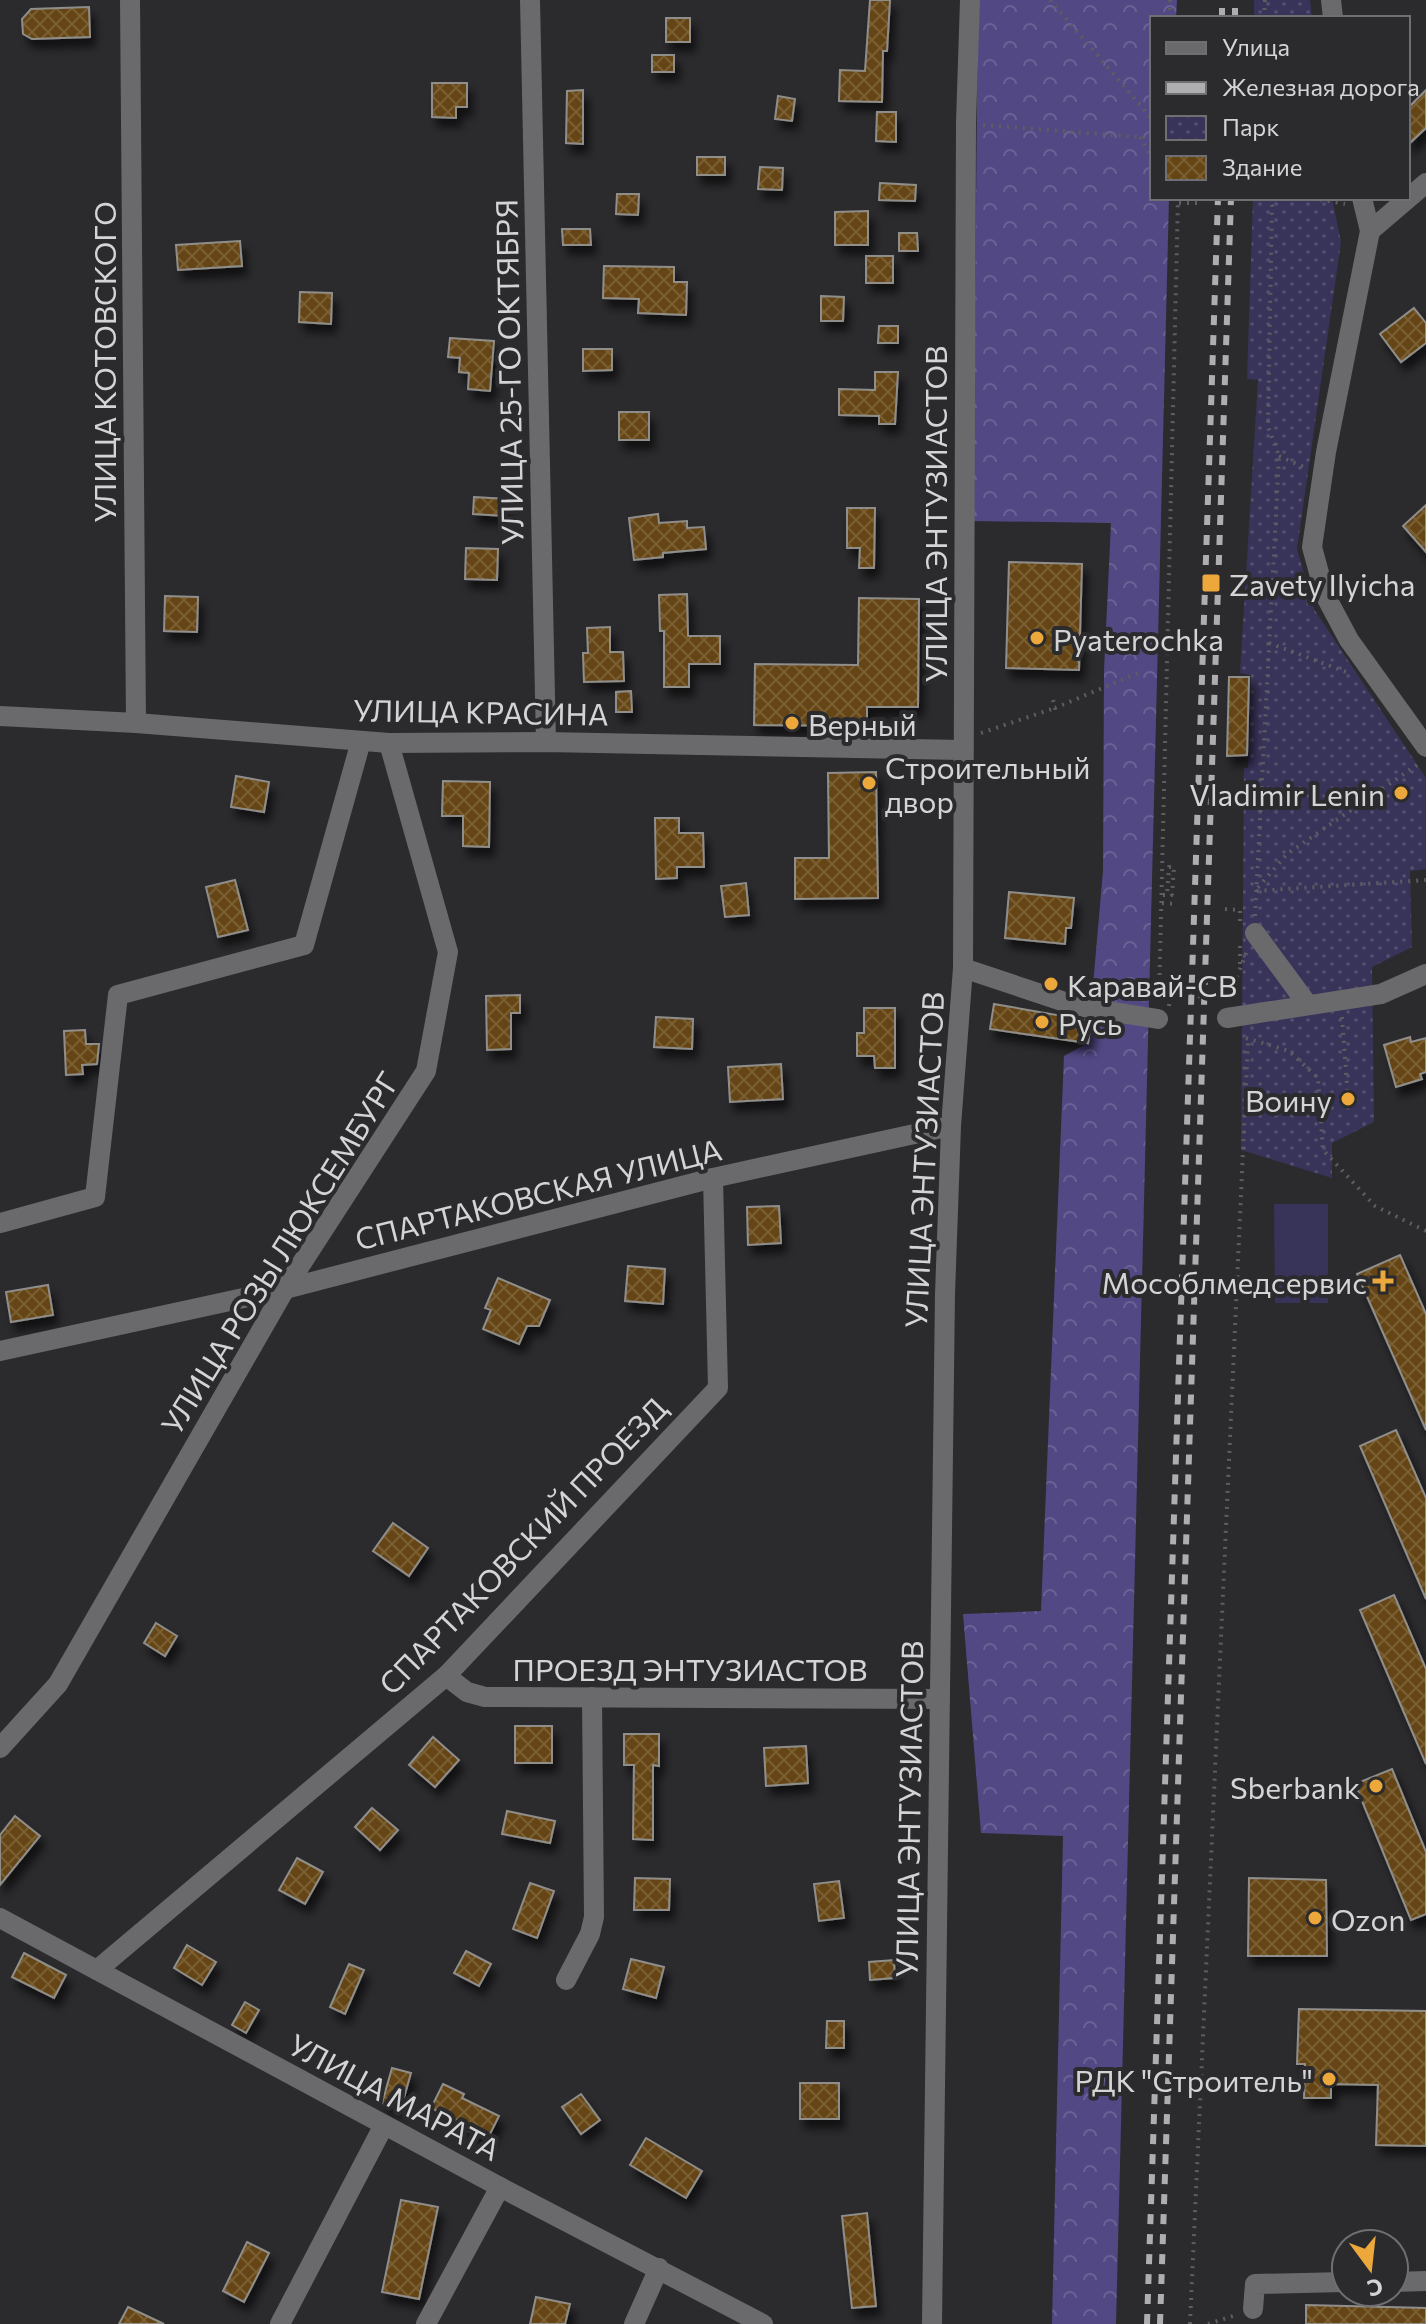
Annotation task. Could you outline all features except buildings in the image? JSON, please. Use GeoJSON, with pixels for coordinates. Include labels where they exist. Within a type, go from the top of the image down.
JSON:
{"type":"FeatureCollection","features":[{"type":"Feature","properties":{"kind":"street","name":"УЛИЦА КОТОВСКОГО"},"geometry":{"type":"LineString","coordinates":[[130,0],[136,723]]}},
{"type":"Feature","properties":{"kind":"street","name":"УЛИЦА 25-ГО ОКТЯБРЯ"},"geometry":{"type":"LineString","coordinates":[[530,0],[546,742]]}},
{"type":"Feature","properties":{"kind":"street","name":"УЛИЦА ЭНТУЗИАСТОВ"},"geometry":{"type":"LineString","coordinates":[[932,2324],[945,1294],[951,1126],[963,968],[966,123],[970,0]]}},
{"type":"Feature","properties":{"kind":"street"},"geometry":{"type":"LineString","coordinates":[[1410,197],[1426,183]]}},
{"type":"Feature","properties":{"kind":"street"},"geometry":{"type":"LineString","coordinates":[[1370,231],[1406,200]]}},
{"type":"Feature","properties":{"kind":"street"},"geometry":{"type":"LineString","coordinates":[[1364,203],[1370,231],[1322,476],[1312,547],[1325,595],[1349,640],[1426,747]]}},
{"type":"Feature","properties":{"kind":"street","name":"УЛИЦА КРАСИНА"},"geometry":{"type":"LineString","coordinates":[[0,716],[136,723],[389,743],[962,744]]}},
{"type":"Feature","properties":{"kind":"street"},"geometry":{"type":"LineString","coordinates":[[0,1223],[95,1197],[118,995],[304,945],[361,741]]}},
{"type":"Feature","properties":{"kind":"street","name":"УЛИЦА РОЗЫ ЛЮКСЕМБУРГ"},"geometry":{"type":"LineString","coordinates":[[0,1748],[58,1684],[285,1289],[426,1071],[448,952],[389,743]]}},
{"type":"Feature","properties":{"kind":"street"},"geometry":{"type":"LineString","coordinates":[[1255,933],[1308,1005]]}},
{"type":"Feature","properties":{"kind":"street"},"geometry":{"type":"LineString","coordinates":[[963,968],[1077,1006],[1158,1019]]}},
{"type":"Feature","properties":{"kind":"street"},"geometry":{"type":"LineString","coordinates":[[1229,1017],[1381,994],[1426,974]]}},
{"type":"Feature","properties":{"kind":"street","name":"СПАРТАКОВСКАЯ УЛИЦА"},"geometry":{"type":"LineString","coordinates":[[0,1351],[285,1289],[713,1178],[951,1126]]}},
{"type":"Feature","properties":{"kind":"street","name":"СПАРТАКОВСКИЙ ПРОЕЗД"},"geometry":{"type":"LineString","coordinates":[[97,1970],[446,1676],[718,1388],[713,1178]]}},
{"type":"Feature","properties":{"kind":"street","name":"ПРОЕЗД ЭНТУЗИАСТОВ"},"geometry":{"type":"LineString","coordinates":[[446,1676],[467,1692],[485,1697],[940,1699]]}},
{"type":"Feature","properties":{"kind":"street"},"geometry":{"type":"LineString","coordinates":[[566,1980],[590,1934],[594,1917],[592,1697]]}},
{"type":"Feature","properties":{"kind":"street","name":"УЛИЦА МАРАТА"},"geometry":{"type":"LineString","coordinates":[[0,1918],[500,2187],[763,2324]]}},
{"type":"Feature","properties":{"kind":"street"},"geometry":{"type":"LineString","coordinates":[[280,2324],[384,2125]]}},
{"type":"Feature","properties":{"kind":"street"},"geometry":{"type":"LineString","coordinates":[[426,2324],[500,2187]]}},
{"type":"Feature","properties":{"kind":"street"},"geometry":{"type":"LineString","coordinates":[[636,2323],[659,2268]]}},
{"type":"Feature","properties":{"kind":"street"},"geometry":{"type":"LineString","coordinates":[[1253,2309],[1255,2284],[1330,2282]]}},
{"type":"Feature","properties":{"kind":"path"},"geometry":{"type":"LineString","coordinates":[[1050,0],[1150,117]]}},
{"type":"Feature","properties":{"kind":"path"},"geometry":{"type":"LineString","coordinates":[[966,123],[1150,138]]}},
{"type":"Feature","properties":{"kind":"path"},"geometry":{"type":"LineString","coordinates":[[1140,137],[1150,154]]}},
{"type":"Feature","properties":{"kind":"path"},"geometry":{"type":"LineString","coordinates":[[1200,203],[1178,200],[1158,1019],[1169,1019],[1170,994],[1219,998],[1220,976],[1228,977],[1229,1017],[1235,1029],[1248,1040],[1289,1051],[1318,1078],[1323,1150],[1375,1206],[1426,1231]]}},
{"type":"Feature","properties":{"kind":"path"},"geometry":{"type":"LineString","coordinates":[[1229,1017],[1231,992],[1255,933],[1279,456],[1268,427],[1270,200]]}},
{"type":"Feature","properties":{"kind":"path"},"geometry":{"type":"LineString","coordinates":[[1333,200],[1364,203]]}},
{"type":"Feature","properties":{"kind":"path"},"geometry":{"type":"LineString","coordinates":[[1279,456],[1322,476]]}},
{"type":"Feature","properties":{"kind":"path"},"geometry":{"type":"LineString","coordinates":[[1269,643],[1381,685]]}},
{"type":"Feature","properties":{"kind":"path"},"geometry":{"type":"LineString","coordinates":[[962,744],[1143,671]]}},
{"type":"Feature","properties":{"kind":"path"},"geometry":{"type":"LineString","coordinates":[[1053,700],[1055,708]]}},
{"type":"Feature","properties":{"kind":"path"},"geometry":{"type":"LineString","coordinates":[[1255,891],[1287,854],[1426,759]]}},
{"type":"Feature","properties":{"kind":"path"},"geometry":{"type":"LineString","coordinates":[[1163,895],[1167,895],[1169,867],[1174,867],[1172,895],[1177,895]]}},
{"type":"Feature","properties":{"kind":"path"},"geometry":{"type":"LineString","coordinates":[[1255,891],[1426,880]]}},
{"type":"Feature","properties":{"kind":"path"},"geometry":{"type":"LineString","coordinates":[[1162,903],[1177,904]]}},
{"type":"Feature","properties":{"kind":"path"},"geometry":{"type":"LineString","coordinates":[[1225,909],[1240,910]]}},
{"type":"Feature","properties":{"kind":"path"},"geometry":{"type":"LineString","coordinates":[[1343,1032],[1348,1099]]}},
{"type":"Feature","properties":{"kind":"path"},"geometry":{"type":"LineString","coordinates":[[1190,2324],[1248,1040]]}},
{"type":"Feature","properties":{"kind":"path"},"geometry":{"type":"LineString","coordinates":[[1208,2324],[1253,2309]]}},
{"type":"Feature","properties":{"kind":"green space"},"geometry":{"type":"Polygon","coordinates":[[[978,0],[1177,0],[1176,16],[1150,16],[1150,200],[1169,200],[1116,2324],[1052,2324],[1063,1836],[981,1833],[963,1614],[1041,1611],[1064,1056],[1088,1043],[1103,871],[1104,671],[1111,523],[973,521],[978,0]]]}},
{"type":"Feature","properties":{"kind":"green space"},"geometry":{"type":"Polygon","coordinates":[[[1254,0],[1310,0],[1312,16],[1254,16],[1254,0]]]}},
{"type":"Feature","properties":{"kind":"green space"},"geometry":{"type":"Polygon","coordinates":[[[1253,200],[1332,200],[1341,242],[1297,549],[1314,609],[1426,778],[1426,869],[1410,871],[1412,947],[1372,967],[1374,1122],[1332,1143],[1332,1178],[1241,1150],[1244,768],[1248,768],[1251,675],[1240,673],[1258,380],[1247,379],[1253,200]]]}},
{"type":"Feature","properties":{"kind":"green space"},"geometry":{"type":"Polygon","coordinates":[[[1274,1204],[1328,1204],[1328,1303],[1275,1303],[1274,1204]]]}},
{"type":"Feature","properties":{"kind":"railway"},"geometry":{"type":"LineString","coordinates":[[1222,0],[1222,16]]}},
{"type":"Feature","properties":{"kind":"railway"},"geometry":{"type":"LineString","coordinates":[[1235,0],[1235,16]]}},
{"type":"Feature","properties":{"kind":"railway"},"geometry":{"type":"LineString","coordinates":[[1147,2324],[1218,200]]}},
{"type":"Feature","properties":{"kind":"railway"},"geometry":{"type":"LineString","coordinates":[[1160,2324],[1231,200]]}},
{"type":"Feature","properties":{"kind":"place","name":"Zavety Ilyicha"},"geometry":{"type":"Point","coordinates":[1211,583]}},
{"type":"Feature","properties":{"kind":"place","name":"Pyaterochka"},"geometry":{"type":"Point","coordinates":[1037,638]}},
{"type":"Feature","properties":{"kind":"place","name":"Верный"},"geometry":{"type":"Point","coordinates":[792,723]}},
{"type":"Feature","properties":{"kind":"place","name":"Строительный двор"},"geometry":{"type":"Point","coordinates":[869,783]}},
{"type":"Feature","properties":{"kind":"place","name":"Vladimir Lenin"},"geometry":{"type":"Point","coordinates":[1401,793]}},
{"type":"Feature","properties":{"kind":"place","name":"Каравай-СВ"},"geometry":{"type":"Point","coordinates":[1051,984]}},
{"type":"Feature","properties":{"kind":"place","name":"Русь"},"geometry":{"type":"Point","coordinates":[1042,1022]}},
{"type":"Feature","properties":{"kind":"place","name":"Воину"},"geometry":{"type":"Point","coordinates":[1348,1099]}},
{"type":"Feature","properties":{"kind":"place","name":"Мособлмедсервис"},"geometry":{"type":"Point","coordinates":[1383,1281]}},
{"type":"Feature","properties":{"kind":"place","name":"Sberbank"},"geometry":{"type":"Point","coordinates":[1376,1786]}},
{"type":"Feature","properties":{"kind":"place","name":"Ozon"},"geometry":{"type":"Point","coordinates":[1315,1918]}},
{"type":"Feature","properties":{"kind":"place","name":"РДК \"Строитель\""},"geometry":{"type":"Point","coordinates":[1329,2079]}}]}
